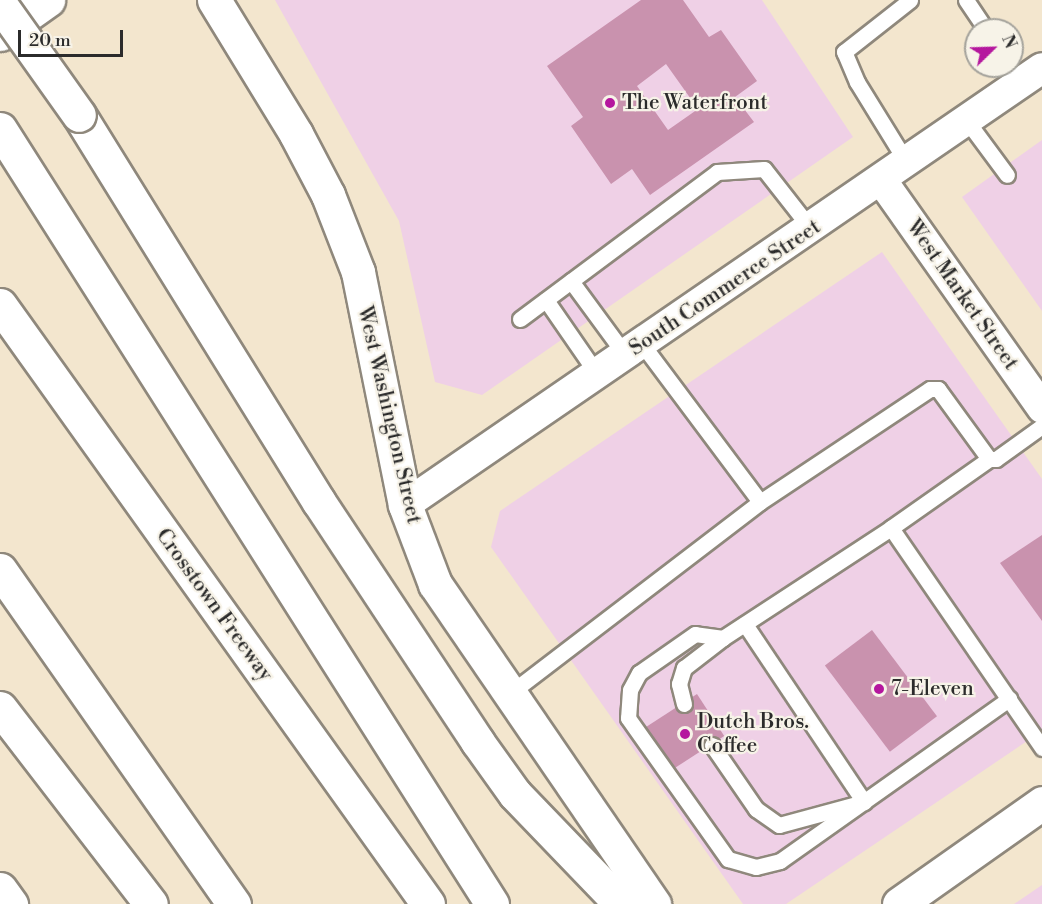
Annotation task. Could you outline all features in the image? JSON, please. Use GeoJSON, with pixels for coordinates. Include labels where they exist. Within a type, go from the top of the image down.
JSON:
{"type":"FeatureCollection","features":[{"type":"Feature","properties":{"kind":"main road"},"geometry":{"type":"LineString","coordinates":[[0,34],[48,0]]}},
{"type":"Feature","properties":{"kind":"main road","name":"West Washington Street"},"geometry":{"type":"LineString","coordinates":[[214,0],[307,154],[328,195],[358,272],[405,505],[435,584],[654,904]]}},
{"type":"Feature","properties":{"kind":"main road"},"geometry":{"type":"LineString","coordinates":[[0,4],[79,115],[319,502],[477,741],[515,794],[621,904]]}},
{"type":"Feature","properties":{"kind":"main road"},"geometry":{"type":"LineString","coordinates":[[0,129],[492,904]]}},
{"type":"Feature","properties":{"kind":"main road","name":"Crosstown Freeway"},"geometry":{"type":"LineString","coordinates":[[0,305],[428,904]]}},
{"type":"Feature","properties":{"kind":"main road"},"geometry":{"type":"LineString","coordinates":[[0,570],[234,904]]}},
{"type":"Feature","properties":{"kind":"main road"},"geometry":{"type":"LineString","coordinates":[[0,708],[151,904]]}},
{"type":"Feature","properties":{"kind":"main road"},"geometry":{"type":"LineString","coordinates":[[899,904],[1042,803]]}},
{"type":"Feature","properties":{"kind":"main road"},"geometry":{"type":"LineString","coordinates":[[0,889],[11,904]]}},
{"type":"Feature","properties":{"kind":"street","name":"South Commerce Street"},"geometry":{"type":"LineString","coordinates":[[405,505],[907,164],[967,121],[1025,72]]}},
{"type":"Feature","properties":{"kind":"street","name":"West Market Street"},"geometry":{"type":"LineString","coordinates":[[882,181],[1042,408]]}},
{"type":"Feature","properties":{"kind":"lane"},"geometry":{"type":"LineString","coordinates":[[907,164],[857,82],[844,52],[910,0]]}},
{"type":"Feature","properties":{"kind":"lane"},"geometry":{"type":"LineString","coordinates":[[966,0],[978,18]]}},
{"type":"Feature","properties":{"kind":"lane"},"geometry":{"type":"LineString","coordinates":[[967,121],[1007,175]]}},
{"type":"Feature","properties":{"kind":"lane"},"geometry":{"type":"LineString","coordinates":[[520,319],[717,171],[764,169],[811,229]]}},
{"type":"Feature","properties":{"kind":"lane"},"geometry":{"type":"LineString","coordinates":[[571,281],[634,350],[760,502]]}},
{"type":"Feature","properties":{"kind":"lane"},"geometry":{"type":"LineString","coordinates":[[546,300],[597,374]]}},
{"type":"Feature","properties":{"kind":"lane"},"geometry":{"type":"LineString","coordinates":[[509,694],[760,502],[930,389],[938,389],[989,459]]}},
{"type":"Feature","properties":{"kind":"lane"},"geometry":{"type":"LineString","coordinates":[[684,704],[678,684],[684,668],[723,638],[891,528],[989,459],[996,459],[1042,426]]}},
{"type":"Feature","properties":{"kind":"lane"},"geometry":{"type":"LineString","coordinates":[[891,528],[1042,748]]}},
{"type":"Feature","properties":{"kind":"lane"},"geometry":{"type":"LineString","coordinates":[[745,624],[864,802]]}},
{"type":"Feature","properties":{"kind":"lane"},"geometry":{"type":"LineString","coordinates":[[723,638],[695,634],[639,673],[630,690],[628,718],[728,859],[756,867],[780,861],[1009,699]]}},
{"type":"Feature","properties":{"kind":"lane"},"geometry":{"type":"LineString","coordinates":[[712,745],[756,809],[780,825],[864,802]]}},
{"type":"Feature","properties":{"kind":"shaded area"},"geometry":{"type":"Polygon","coordinates":[[[275,0],[762,0],[853,137],[482,395],[435,382],[399,221],[275,0]]]}},
{"type":"Feature","properties":{"kind":"shaded area"},"geometry":{"type":"Polygon","coordinates":[[[1042,140],[1042,311],[962,197],[1042,140]]]}},
{"type":"Feature","properties":{"kind":"shaded area"},"geometry":{"type":"Polygon","coordinates":[[[882,252],[1042,479],[1042,731],[786,904],[743,904],[491,547],[500,511],[882,252]]]}},
{"type":"Feature","properties":{"kind":"shaded area"},"geometry":{"type":"Polygon","coordinates":[[[1042,885],[1042,904],[1014,904],[1042,885]]]}},
{"type":"Feature","properties":{"kind":"building","name":"The Waterfront"},"geometry":{"type":"Polygon","coordinates":[[[641,0],[683,0],[709,37],[721,30],[757,81],[735,97],[754,122],[650,195],[632,169],[611,184],[571,126],[583,117],[547,66],[641,0]],[[666,64],[637,86],[668,130],[698,109],[666,64]]]}},
{"type":"Feature","properties":{"kind":"building"},"geometry":{"type":"Polygon","coordinates":[[[1042,535],[1042,621],[1000,563],[1042,535]]]}},
{"type":"Feature","properties":{"kind":"building","name":"7-Eleven"},"geometry":{"type":"Polygon","coordinates":[[[872,630],[937,716],[890,752],[825,666],[872,630]]]}},
{"type":"Feature","properties":{"kind":"building","name":"Dutch Bros. Coffee"},"geometry":{"type":"Polygon","coordinates":[[[697,694],[724,736],[671,771],[643,729],[697,694]]]}},
{"type":"Feature","properties":{"kind":"place","name":"The Waterfront"},"geometry":{"type":"Point","coordinates":[610,103]}},
{"type":"Feature","properties":{"kind":"place","name":"7-Eleven"},"geometry":{"type":"Point","coordinates":[879,689]}},
{"type":"Feature","properties":{"kind":"place","name":"Dutch Bros. Coffee"},"geometry":{"type":"Point","coordinates":[685,734]}}]}
